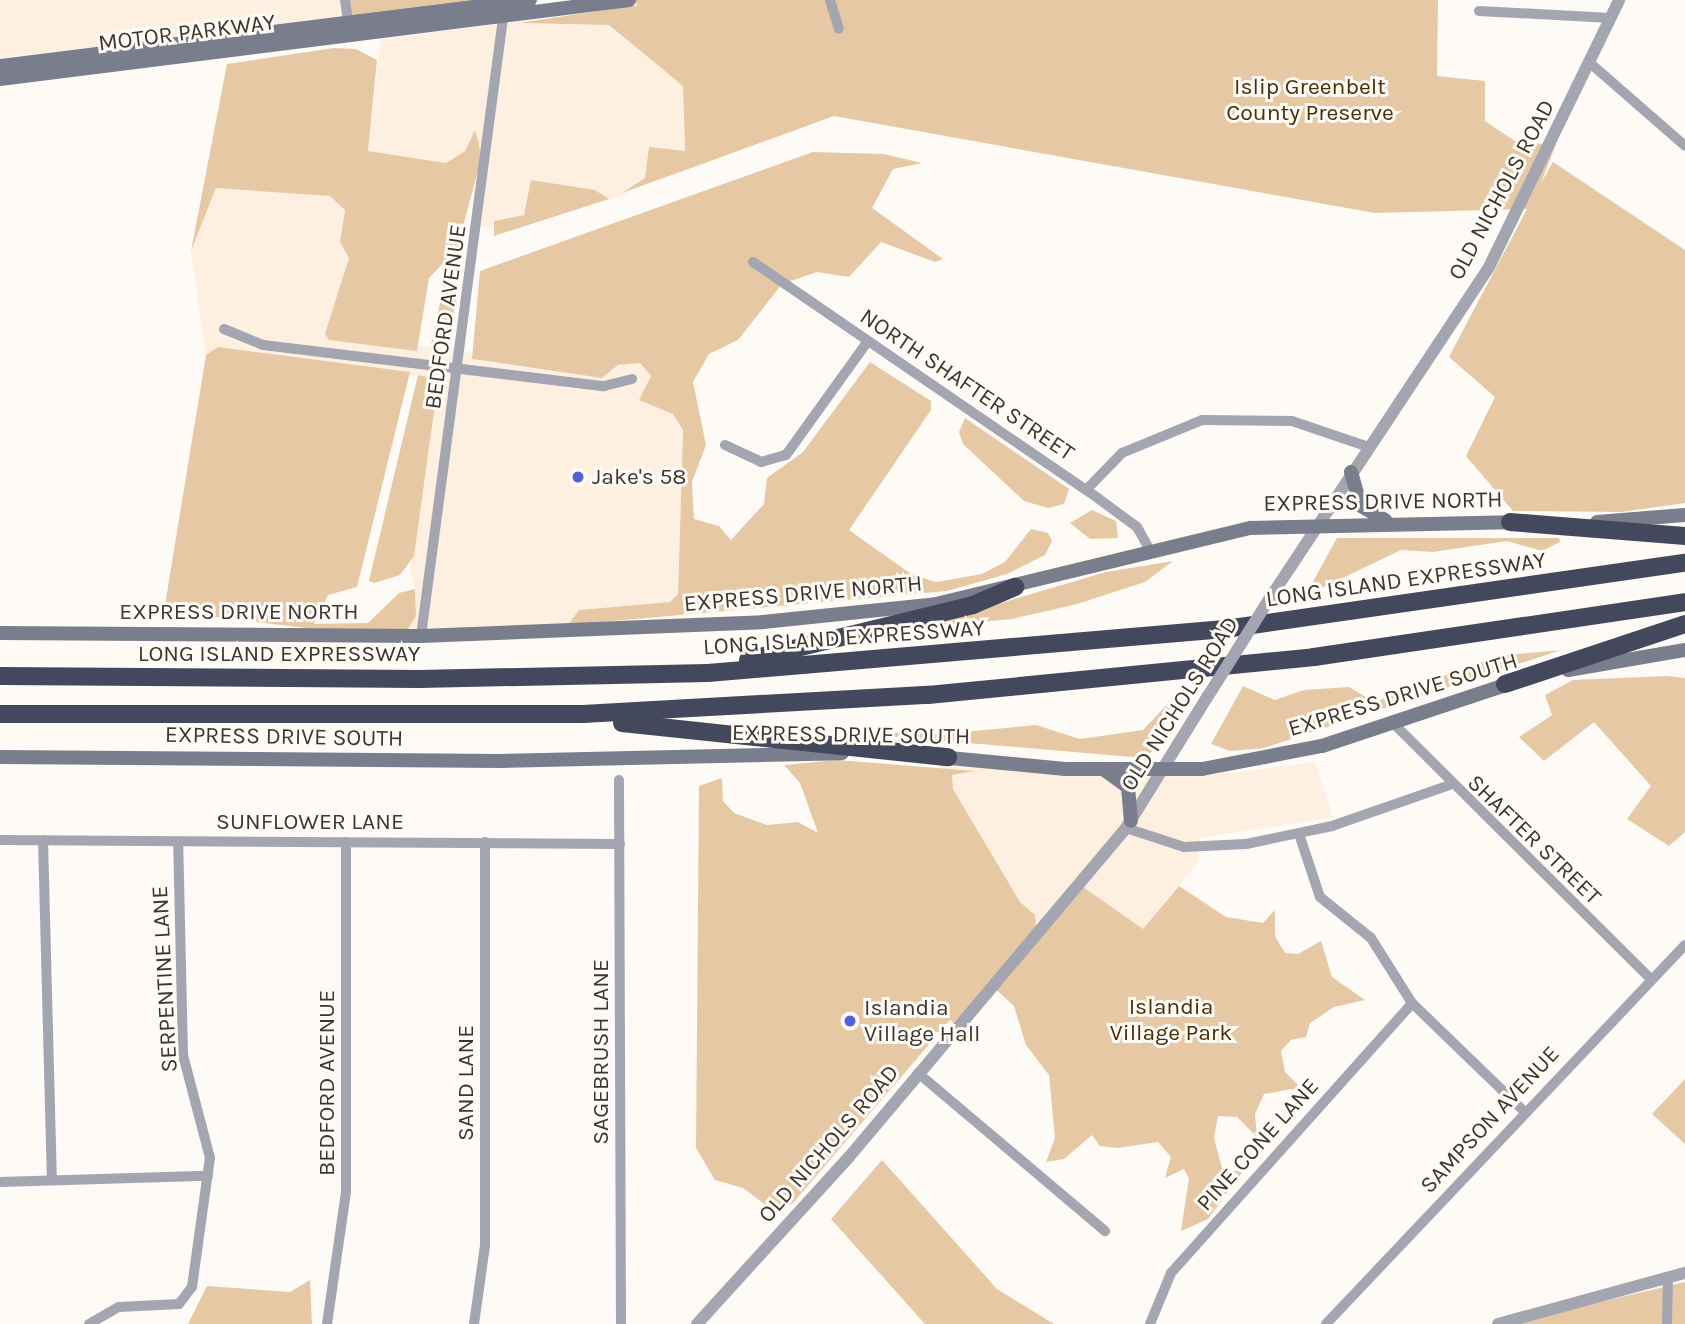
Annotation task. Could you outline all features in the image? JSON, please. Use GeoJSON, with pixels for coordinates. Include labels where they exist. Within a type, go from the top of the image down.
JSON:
{"type":"FeatureCollection","features":[{"type":"Feature","properties":{"kind":"highway"},"geometry":{"type":"LineString","coordinates":[[1510,522],[1685,536]]}},
{"type":"Feature","properties":{"kind":"highway","name":"LONG ISLAND EXPRESSWAY"},"geometry":{"type":"LineString","coordinates":[[0,676],[370,679],[708,673],[1225,629],[1685,563]]}},
{"type":"Feature","properties":{"kind":"highway"},"geometry":{"type":"LineString","coordinates":[[708,673],[973,605],[1015,587]]}},
{"type":"Feature","properties":{"kind":"highway"},"geometry":{"type":"LineString","coordinates":[[0,714],[543,714],[803,704],[1114,679],[1685,602]]}},
{"type":"Feature","properties":{"kind":"highway"},"geometry":{"type":"LineString","coordinates":[[1505,684],[1685,624]]}},
{"type":"Feature","properties":{"kind":"highway"},"geometry":{"type":"LineString","coordinates":[[543,714],[948,757]]}},
{"type":"Feature","properties":{"kind":"main road","name":"MOTOR PARKWAY"},"geometry":{"type":"LineString","coordinates":[[504,10],[530,0]]}},
{"type":"Feature","properties":{"kind":"main road","name":"MOTOR PARKWAY"},"geometry":{"type":"LineString","coordinates":[[0,79],[504,10],[629,0]]}},
{"type":"Feature","properties":{"kind":"main road","name":"MOTOR PARKWAY"},"geometry":{"type":"LineString","coordinates":[[0,66],[350,30]]}},
{"type":"Feature","properties":{"kind":"main road"},"geometry":{"type":"LineString","coordinates":[[1351,472],[1361,506],[1386,521]]}},
{"type":"Feature","properties":{"kind":"main road","name":"EXPRESS DRIVE NORTH"},"geometry":{"type":"LineString","coordinates":[[0,633],[421,636],[842,617],[1015,587],[1149,549],[1237,530],[1319,522],[1510,522],[1685,515]]}},
{"type":"Feature","properties":{"kind":"main road","name":"EXPRESS DRIVE SOUTH"},"geometry":{"type":"LineString","coordinates":[[0,757],[948,757],[1104,771],[1164,771],[1274,758],[1394,724],[1505,684],[1685,650]]}},
{"type":"Feature","properties":{"kind":"main road"},"geometry":{"type":"LineString","coordinates":[[1104,771],[1128,787],[1129,824]]}},
{"type":"Feature","properties":{"kind":"street"},"geometry":{"type":"LineString","coordinates":[[345,0],[350,30]]}},
{"type":"Feature","properties":{"kind":"street"},"geometry":{"type":"LineString","coordinates":[[830,0],[839,29]]}},
{"type":"Feature","properties":{"kind":"street","name":"OLD NICHOLS ROAD"},"geometry":{"type":"LineString","coordinates":[[697,1324],[918,1073],[1129,824],[1351,472],[1489,267],[1619,0]]}},
{"type":"Feature","properties":{"kind":"street","name":"BEDFORD AVENUE"},"geometry":{"type":"LineString","coordinates":[[421,636],[459,369],[504,10]]}},
{"type":"Feature","properties":{"kind":"street"},"geometry":{"type":"LineString","coordinates":[[1479,11],[1611,18]]}},
{"type":"Feature","properties":{"kind":"street"},"geometry":{"type":"LineString","coordinates":[[1590,63],[1685,146]]}},
{"type":"Feature","properties":{"kind":"street","name":"NORTH SHAFTER STREET"},"geometry":{"type":"LineString","coordinates":[[753,262],[1086,490],[1137,527],[1149,549]]}},
{"type":"Feature","properties":{"kind":"street"},"geometry":{"type":"LineString","coordinates":[[224,329],[247,343],[459,369],[604,386],[632,379]]}},
{"type":"Feature","properties":{"kind":"street"},"geometry":{"type":"LineString","coordinates":[[725,445],[761,462],[786,455],[868,341]]}},
{"type":"Feature","properties":{"kind":"street"},"geometry":{"type":"LineString","coordinates":[[1086,490],[1122,453],[1202,420],[1296,421],[1369,447]]}},
{"type":"Feature","properties":{"kind":"street","name":"SHAFTER STREET"},"geometry":{"type":"LineString","coordinates":[[1394,724],[1450,785],[1652,980]]}},
{"type":"Feature","properties":{"kind":"street","name":"SAGEBRUSH LANE"},"geometry":{"type":"LineString","coordinates":[[619,780],[621,1324]]}},
{"type":"Feature","properties":{"kind":"street"},"geometry":{"type":"LineString","coordinates":[[1129,824],[1184,847],[1299,834],[1450,785]]}},
{"type":"Feature","properties":{"kind":"street"},"geometry":{"type":"LineString","coordinates":[[1299,834],[1315,890],[1371,938],[1412,1003],[1524,1111]]}},
{"type":"Feature","properties":{"kind":"street","name":"SUNFLOWER LANE"},"geometry":{"type":"LineString","coordinates":[[0,840],[620,844]]}},
{"type":"Feature","properties":{"kind":"street"},"geometry":{"type":"LineString","coordinates":[[43,840],[52,1180]]}},
{"type":"Feature","properties":{"kind":"street","name":"SERPENTINE LANE"},"geometry":{"type":"LineString","coordinates":[[89,1324],[119,1307],[166,1309],[186,1299],[208,1175],[209,1143],[183,1055],[177,842]]}},
{"type":"Feature","properties":{"kind":"street","name":"BEDFORD AVENUE"},"geometry":{"type":"LineString","coordinates":[[327,1324],[346,1192],[346,842]]}},
{"type":"Feature","properties":{"kind":"street","name":"SAND LANE"},"geometry":{"type":"LineString","coordinates":[[474,1324],[485,1246],[485,842]]}},
{"type":"Feature","properties":{"kind":"street","name":"SAMPSON AVENUE"},"geometry":{"type":"LineString","coordinates":[[1326,1324],[1524,1111],[1685,945]]}},
{"type":"Feature","properties":{"kind":"street","name":"PINE CONE LANE"},"geometry":{"type":"LineString","coordinates":[[1150,1324],[1171,1273],[1412,1003]]}},
{"type":"Feature","properties":{"kind":"street"},"geometry":{"type":"LineString","coordinates":[[918,1073],[1105,1231]]}},
{"type":"Feature","properties":{"kind":"street"},"geometry":{"type":"LineString","coordinates":[[0,1182],[208,1175]]}},
{"type":"Feature","properties":{"kind":"street"},"geometry":{"type":"LineString","coordinates":[[1498,1324],[1685,1273]]}},
{"type":"Feature","properties":{"kind":"street"},"geometry":{"type":"LineString","coordinates":[[1667,1324],[1668,1278]]}},
{"type":"Feature","properties":{"kind":"shaded area"},"geometry":{"type":"Polygon","coordinates":[[[0,0],[340,0],[343,18],[0,58],[0,0]]]}},
{"type":"Feature","properties":{"kind":"shaded area"},"geometry":{"type":"Polygon","coordinates":[[[507,23],[609,25],[683,86],[685,151],[624,193],[631,194],[609,199],[595,190],[531,180],[524,215],[494,221],[492,228],[479,227],[481,160],[471,135],[465,151],[446,163],[368,151],[381,39],[507,23]]]}},
{"type":"Feature","properties":{"kind":"shaded area"},"geometry":{"type":"Polygon","coordinates":[[[234,186],[330,196],[345,210],[340,242],[349,258],[329,340],[443,348],[470,352],[477,361],[602,378],[628,362],[649,368],[650,385],[639,400],[673,414],[683,430],[678,594],[670,602],[579,610],[568,625],[406,632],[417,600],[410,567],[436,397],[432,378],[218,347],[206,355],[191,251],[216,188],[234,186]]]}},
{"type":"Feature","properties":{"kind":"shaded area"},"geometry":{"type":"Polygon","coordinates":[[[1315,762],[1333,817],[1200,838],[1197,863],[1143,929],[1036,929],[1002,903],[1022,906],[939,765],[1101,776],[1223,774],[1315,762]]]}},
{"type":"Feature","properties":{"kind":"green space"},"geometry":{"type":"Polygon","coordinates":[[[345,0],[530,0],[349,23],[345,0]]]}},
{"type":"Feature","properties":{"kind":"green space","name":"Islip Greenbelt County Preserve"},"geometry":{"type":"Polygon","coordinates":[[[629,0],[1438,0],[1437,76],[1485,81],[1485,121],[1518,143],[1556,144],[1541,183],[1553,162],[1685,250],[1685,503],[1621,512],[1513,511],[1466,456],[1495,397],[1449,357],[1527,209],[1375,213],[834,116],[622,193],[645,178],[649,147],[685,151],[683,86],[609,25],[518,23],[638,5],[629,0]]]}},
{"type":"Feature","properties":{"kind":"green space"},"geometry":{"type":"Polygon","coordinates":[[[334,48],[356,49],[377,60],[368,151],[446,163],[465,151],[475,130],[479,144],[481,160],[457,248],[429,278],[417,351],[329,340],[325,334],[349,258],[340,242],[345,210],[330,196],[216,188],[191,251],[227,64],[334,48]]]}},
{"type":"Feature","properties":{"kind":"green space"},"geometry":{"type":"Polygon","coordinates":[[[813,152],[884,154],[922,163],[893,169],[872,208],[943,259],[935,262],[881,242],[849,277],[817,272],[782,284],[738,340],[709,354],[693,382],[706,445],[692,482],[694,519],[719,526],[731,540],[764,504],[767,478],[803,452],[870,362],[931,401],[931,410],[849,530],[911,574],[936,582],[982,574],[1005,562],[1031,529],[1048,533],[1052,541],[1045,555],[1007,574],[947,591],[568,625],[579,610],[670,602],[678,594],[683,430],[673,414],[639,400],[651,376],[640,363],[618,365],[602,378],[472,359],[480,271],[813,152]]]}},
{"type":"Feature","properties":{"kind":"green space"},"geometry":{"type":"Polygon","coordinates":[[[531,180],[595,190],[609,199],[494,236],[494,221],[524,215],[531,180]]]}},
{"type":"Feature","properties":{"kind":"green space"},"geometry":{"type":"Polygon","coordinates":[[[444,284],[454,286],[457,297],[447,340],[430,350],[444,284]]]}},
{"type":"Feature","properties":{"kind":"green space"},"geometry":{"type":"Polygon","coordinates":[[[218,347],[410,372],[357,587],[328,595],[314,624],[368,623],[399,593],[415,589],[416,616],[406,632],[306,628],[164,611],[206,355],[218,347]]]}},
{"type":"Feature","properties":{"kind":"green space"},"geometry":{"type":"Polygon","coordinates":[[[418,375],[432,378],[436,397],[414,556],[400,575],[374,583],[369,581],[418,375]]]}},
{"type":"Feature","properties":{"kind":"green space"},"geometry":{"type":"Polygon","coordinates":[[[965,418],[1069,489],[1064,504],[1048,508],[1024,501],[963,444],[959,432],[965,418]]]}},
{"type":"Feature","properties":{"kind":"green space"},"geometry":{"type":"Polygon","coordinates":[[[1092,510],[1116,521],[1118,538],[1090,539],[1070,523],[1092,510]]]}},
{"type":"Feature","properties":{"kind":"green space"},"geometry":{"type":"Polygon","coordinates":[[[1337,538],[1559,538],[1560,542],[1542,551],[1507,541],[1433,552],[1401,550],[1305,596],[1337,538]]]}},
{"type":"Feature","properties":{"kind":"green space"},"geometry":{"type":"Polygon","coordinates":[[[1173,561],[1145,582],[1077,604],[1012,619],[916,628],[1106,572],[1173,561]]]}},
{"type":"Feature","properties":{"kind":"green space"},"geometry":{"type":"Polygon","coordinates":[[[1561,650],[1264,748],[1230,751],[1211,744],[1243,686],[1275,700],[1304,690],[1349,687],[1374,702],[1497,656],[1561,650]]]}},
{"type":"Feature","properties":{"kind":"green space"},"geometry":{"type":"Polygon","coordinates":[[[1667,676],[1685,678],[1685,832],[1669,846],[1627,819],[1651,786],[1594,722],[1544,761],[1519,737],[1552,715],[1545,695],[1573,680],[1667,676]]]}},
{"type":"Feature","properties":{"kind":"green space"},"geometry":{"type":"Polygon","coordinates":[[[1175,696],[1154,750],[1144,758],[828,731],[944,734],[1036,725],[1080,739],[1143,730],[1175,696]]]}},
{"type":"Feature","properties":{"kind":"green space","name":"Islandia Village Park"},"geometry":{"type":"Polygon","coordinates":[[[837,760],[975,771],[952,775],[953,789],[1020,902],[1035,915],[1036,929],[1076,882],[1143,929],[1179,886],[1226,917],[1263,923],[1275,910],[1275,936],[1285,953],[1298,954],[1321,941],[1332,977],[1365,1000],[1334,1007],[1310,1023],[1306,1037],[1291,1040],[1281,1051],[1285,1072],[1309,1096],[1291,1089],[1264,1094],[1255,1114],[1257,1137],[1237,1117],[1218,1116],[1214,1138],[1223,1172],[1244,1170],[1208,1219],[1181,1231],[1189,1178],[1184,1169],[1165,1178],[1171,1157],[1158,1142],[1118,1148],[1100,1146],[1092,1135],[1064,1159],[1046,1162],[1055,1138],[1049,1075],[1026,1045],[1014,1006],[991,985],[958,1026],[950,1020],[793,1203],[775,1212],[743,1188],[715,1180],[696,1148],[699,786],[722,778],[723,801],[734,813],[767,825],[798,822],[818,833],[800,783],[784,765],[837,760]]]}},
{"type":"Feature","properties":{"kind":"green space"},"geometry":{"type":"Polygon","coordinates":[[[1685,1079],[1685,1144],[1652,1114],[1685,1079]]]}},
{"type":"Feature","properties":{"kind":"green space"},"geometry":{"type":"Polygon","coordinates":[[[882,1160],[997,1289],[1054,1324],[925,1324],[831,1219],[882,1160]]]}},
{"type":"Feature","properties":{"kind":"green space"},"geometry":{"type":"Polygon","coordinates":[[[310,1280],[312,1324],[188,1324],[207,1286],[290,1292],[310,1280]]]}},
{"type":"Feature","properties":{"kind":"green space"},"geometry":{"type":"Polygon","coordinates":[[[1685,1282],[1685,1324],[1510,1324],[1516,1322],[1685,1282]]]}},
{"type":"Feature","properties":{"kind":"place","name":"Jake's 58"},"geometry":{"type":"Point","coordinates":[578,477]}},
{"type":"Feature","properties":{"kind":"place","name":"Islandia Village Hall"},"geometry":{"type":"Point","coordinates":[850,1021]}}]}
